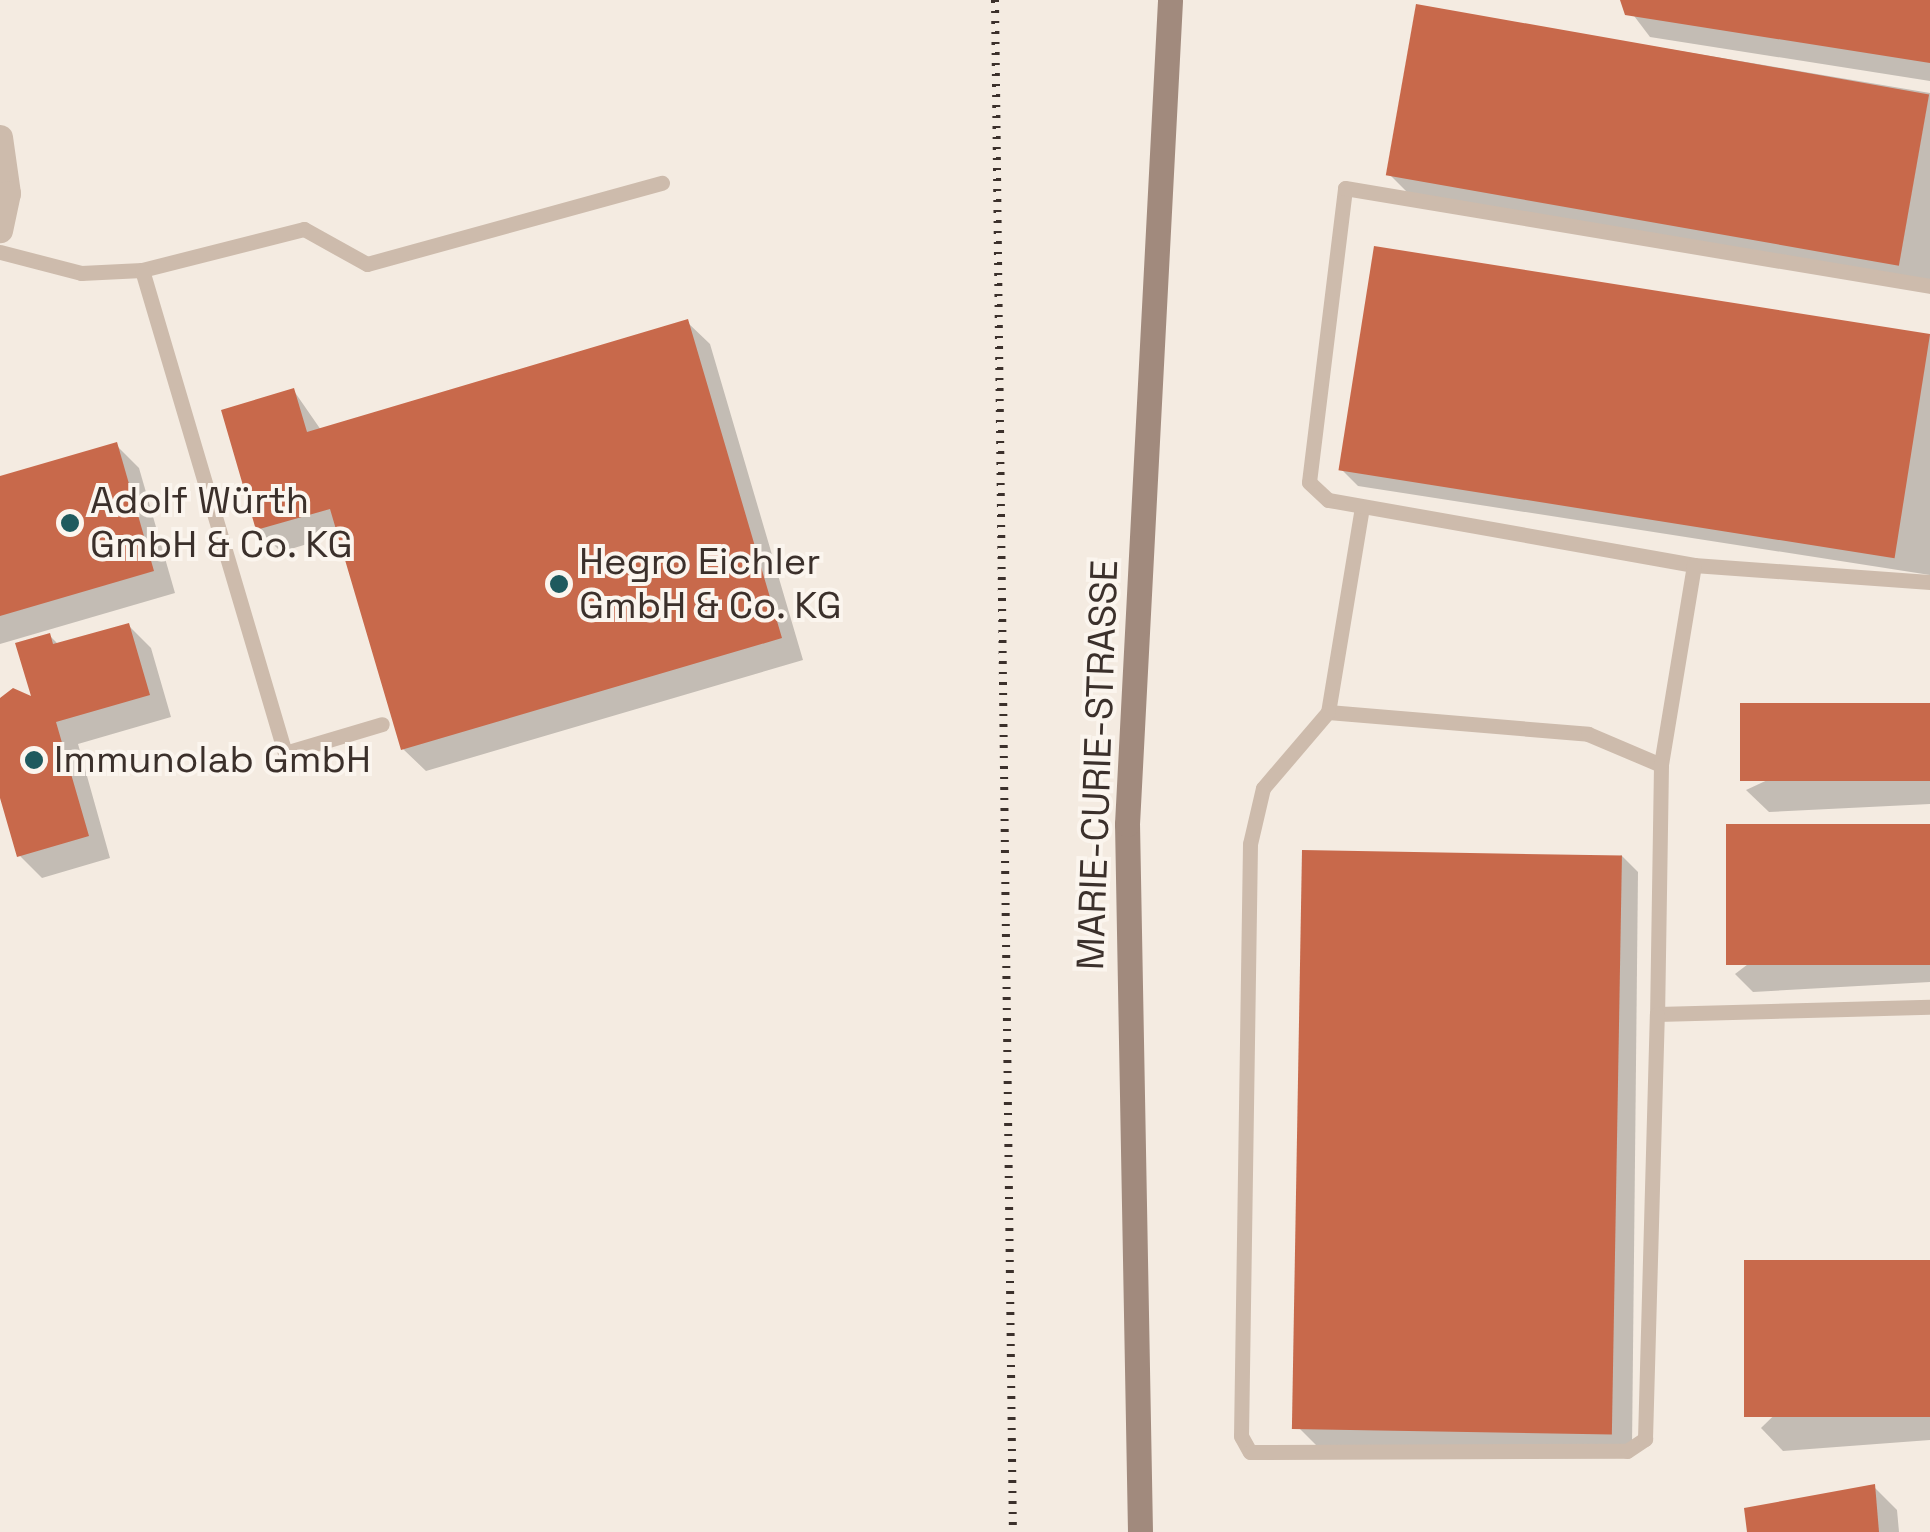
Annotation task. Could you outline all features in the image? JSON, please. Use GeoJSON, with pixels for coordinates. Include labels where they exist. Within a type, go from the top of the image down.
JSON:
{"type":"FeatureCollection","features":[{"type":"Feature","properties":{"kind":"main road","name":"MARIE-CURIE-STRASSE"},"geometry":{"type":"LineString","coordinates":[[1140,1532],[1127,824],[1170,0]]}},
{"type":"Feature","properties":{"kind":"street"},"geometry":{"type":"LineString","coordinates":[[0,138],[8,193],[0,230]]}},
{"type":"Feature","properties":{"kind":"lane"},"geometry":{"type":"LineString","coordinates":[[0,252],[81,274],[142,270],[304,229],[367,264],[662,182]]}},
{"type":"Feature","properties":{"kind":"lane"},"geometry":{"type":"LineString","coordinates":[[1930,286],[1344,188],[1305,456],[1309,482],[1328,500],[1362,507],[1694,565],[1930,582]]}},
{"type":"Feature","properties":{"kind":"lane"},"geometry":{"type":"LineString","coordinates":[[142,270],[285,754],[382,724]]}},
{"type":"Feature","properties":{"kind":"lane"},"geometry":{"type":"LineString","coordinates":[[1362,507],[1328,712],[1263,788],[1250,844],[1241,1436],[1250,1452],[1627,1451],[1645,1438],[1660,765],[1694,565]]}},
{"type":"Feature","properties":{"kind":"lane"},"geometry":{"type":"LineString","coordinates":[[1328,712],[1588,734],[1660,765]]}},
{"type":"Feature","properties":{"kind":"lane"},"geometry":{"type":"LineString","coordinates":[[1657,1014],[1930,1007]]}},
{"type":"Feature","properties":{"kind":"building"},"geometry":{"type":"Polygon","coordinates":[[[1620,0],[1930,0],[1930,63],[1625,15],[1620,0]]]}},
{"type":"Feature","properties":{"kind":"building"},"geometry":{"type":"Polygon","coordinates":[[[1416,4],[1929,94],[1899,266],[1386,175],[1416,4]]]}},
{"type":"Feature","properties":{"kind":"building"},"geometry":{"type":"Polygon","coordinates":[[[1374,246],[1930,334],[1895,558],[1338,470],[1374,246]]]}},
{"type":"Feature","properties":{"kind":"building","name":"Hegro Eichler GmbH & Co. KG"},"geometry":{"type":"Polygon","coordinates":[[[688,319],[782,638],[401,750],[330,509],[256,530],[221,410],[294,388],[307,432],[688,319]]]}},
{"type":"Feature","properties":{"kind":"building","name":"Adolf Würth GmbH & Co. KG"},"geometry":{"type":"Polygon","coordinates":[[[117,442],[154,571],[0,616],[0,476],[117,442]]]}},
{"type":"Feature","properties":{"kind":"building","name":"Immunolab GmbH"},"geometry":{"type":"Polygon","coordinates":[[[129,623],[150,695],[56,722],[89,836],[17,857],[0,798],[0,698],[13,688],[31,696],[15,643],[50,633],[53,644],[129,623]]]}},
{"type":"Feature","properties":{"kind":"building"},"geometry":{"type":"Polygon","coordinates":[[[1740,703],[1930,703],[1930,781],[1740,781],[1740,703]]]}},
{"type":"Feature","properties":{"kind":"building"},"geometry":{"type":"Polygon","coordinates":[[[1726,824],[1930,824],[1930,965],[1726,965],[1726,824]]]}},
{"type":"Feature","properties":{"kind":"building"},"geometry":{"type":"Polygon","coordinates":[[[1302,850],[1622,856],[1612,1434],[1292,1429],[1302,850]]]}},
{"type":"Feature","properties":{"kind":"building"},"geometry":{"type":"Polygon","coordinates":[[[1744,1260],[1930,1260],[1930,1417],[1744,1417],[1744,1260]]]}},
{"type":"Feature","properties":{"kind":"building"},"geometry":{"type":"Polygon","coordinates":[[[1875,1484],[1879,1532],[1747,1532],[1744,1508],[1875,1484]]]}},
{"type":"Feature","properties":{"kind":"railway"},"geometry":{"type":"LineString","coordinates":[[995,0],[1013,1532]]}},
{"type":"Feature","properties":{"kind":"place","name":"Adolf Würth GmbH & Co. KG"},"geometry":{"type":"Point","coordinates":[70,523]}},
{"type":"Feature","properties":{"kind":"place","name":"Hegro Eichler GmbH & Co. KG"},"geometry":{"type":"Point","coordinates":[559,584]}},
{"type":"Feature","properties":{"kind":"place","name":"Immunolab GmbH"},"geometry":{"type":"Point","coordinates":[34,760]}}]}
